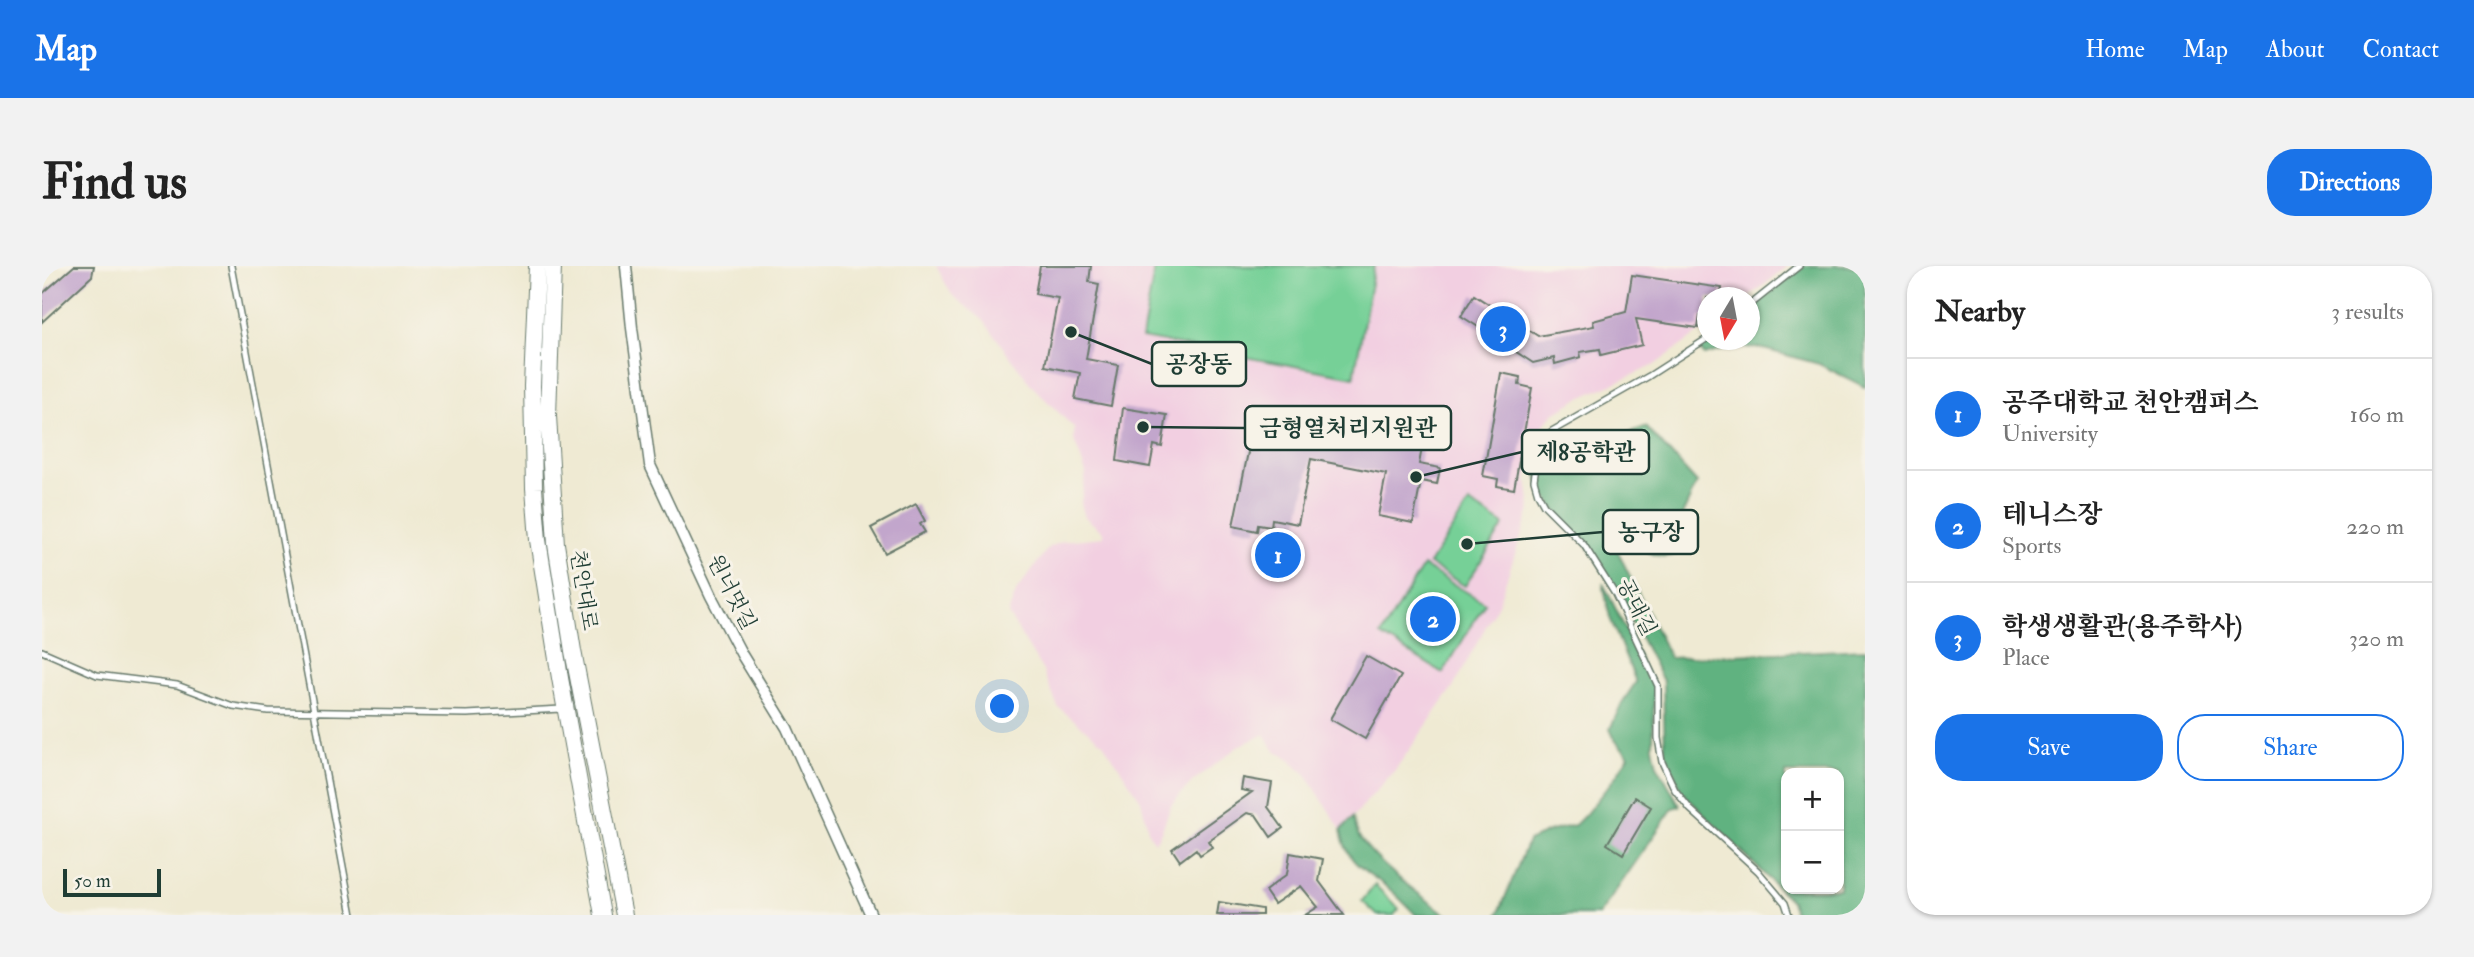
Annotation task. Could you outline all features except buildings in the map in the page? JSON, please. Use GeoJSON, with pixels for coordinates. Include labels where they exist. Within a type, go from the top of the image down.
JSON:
{"type":"FeatureCollection","features":[{"type":"Feature","properties":{"kind":"main road","name":"천안대로"},"geometry":{"type":"LineString","coordinates":[[537,266],[533,386],[534,488],[547,602],[603,915]]}},
{"type":"Feature","properties":{"kind":"main road","name":"천안대로"},"geometry":{"type":"LineString","coordinates":[[553,266],[548,416],[556,544],[573,651],[624,915]]}},
{"type":"Feature","properties":{"kind":"street","name":"원너멋길"},"geometry":{"type":"LineString","coordinates":[[626,266],[650,465],[711,596],[787,728],[871,915]]}},
{"type":"Feature","properties":{"kind":"lane"},"geometry":{"type":"LineString","coordinates":[[231,266],[352,915]]}},
{"type":"Feature","properties":{"kind":"lane"},"geometry":{"type":"LineString","coordinates":[[1760,296],[1799,266]]}},
{"type":"Feature","properties":{"kind":"lane","name":"공대길"},"geometry":{"type":"LineString","coordinates":[[1697,345],[1649,376],[1552,430],[1539,444],[1534,480],[1544,505],[1584,545],[1615,594],[1658,686],[1658,738],[1662,762],[1675,790],[1690,809],[1758,871],[1784,903],[1788,915]]}},
{"type":"Feature","properties":{"kind":"lane"},"geometry":{"type":"LineString","coordinates":[[42,651],[97,675],[177,685],[233,706],[268,711],[467,714],[566,709]]}},
{"type":"Feature","properties":{"kind":"path"},"geometry":{"type":"LineString","coordinates":[[1389,418],[1419,423]]}},
{"type":"Feature","properties":{"kind":"shaded area"},"geometry":{"type":"Polygon","coordinates":[[[936,266],[1788,266],[1760,288],[1697,287],[1697,334],[1653,366],[1578,399],[1554,413],[1542,427],[1536,439],[1527,480],[1531,507],[1498,604],[1453,688],[1395,770],[1341,830],[1307,776],[1290,759],[1274,750],[1265,734],[1239,746],[1192,782],[1171,805],[1155,842],[1149,834],[1141,800],[1103,743],[1058,707],[1043,671],[1008,614],[1017,590],[1049,547],[1064,541],[1102,537],[1104,533],[1086,518],[1082,511],[1086,473],[1074,440],[1074,428],[1032,386],[983,320],[952,295],[936,266]]]}},
{"type":"Feature","properties":{"kind":"green space"},"geometry":{"type":"Polygon","coordinates":[[[1155,266],[1374,266],[1354,377],[1142,338],[1155,266]]]}},
{"type":"Feature","properties":{"kind":"green space"},"geometry":{"type":"Polygon","coordinates":[[[1805,266],[1865,266],[1865,387],[1819,364],[1760,348],[1760,301],[1805,266]]]}},
{"type":"Feature","properties":{"kind":"green space"},"geometry":{"type":"Polygon","coordinates":[[[1698,350],[1722,350],[1705,355],[1698,350]]]}},
{"type":"Feature","properties":{"kind":"green space"},"geometry":{"type":"Polygon","coordinates":[[[1646,427],[1697,483],[1683,513],[1684,551],[1664,556],[1635,545],[1617,550],[1670,658],[1865,649],[1865,915],[1795,915],[1791,901],[1784,894],[1844,894],[1844,768],[1781,768],[1781,891],[1682,792],[1665,751],[1663,681],[1612,583],[1586,543],[1564,521],[1541,491],[1537,474],[1543,441],[1552,458],[1646,427]]]}},
{"type":"Feature","properties":{"kind":"green space"},"geometry":{"type":"Polygon","coordinates":[[[1469,503],[1504,525],[1465,586],[1429,564],[1469,503]]]}},
{"type":"Feature","properties":{"kind":"green space"},"geometry":{"type":"Polygon","coordinates":[[[1423,566],[1485,603],[1443,673],[1381,635],[1423,566]]]}},
{"type":"Feature","properties":{"kind":"green space"},"geometry":{"type":"Polygon","coordinates":[[[1603,583],[1654,688],[1653,747],[1657,765],[1680,806],[1673,808],[1599,915],[1498,915],[1528,841],[1575,825],[1613,780],[1629,756],[1615,740],[1610,729],[1636,682],[1610,618],[1603,583]]]}},
{"type":"Feature","properties":{"kind":"green space"},"geometry":{"type":"Polygon","coordinates":[[[1353,817],[1360,838],[1368,849],[1400,879],[1447,915],[1416,915],[1392,891],[1357,865],[1347,851],[1341,830],[1353,817]]]}},
{"type":"Feature","properties":{"kind":"green space"},"geometry":{"type":"Polygon","coordinates":[[[1375,885],[1399,909],[1394,915],[1377,915],[1362,901],[1375,885]]]}},
{"type":"Feature","properties":{"kind":"place","name":"학생생활관(용주학사)"},"geometry":{"type":"Point","coordinates":[1503,329]}},
{"type":"Feature","properties":{"kind":"place","name":"공장동"},"geometry":{"type":"Point","coordinates":[1071,332]}},
{"type":"Feature","properties":{"kind":"place","name":"금형열처리지원관"},"geometry":{"type":"Point","coordinates":[1143,427]}},
{"type":"Feature","properties":{"kind":"place","name":"제8공학관"},"geometry":{"type":"Point","coordinates":[1416,477]}},
{"type":"Feature","properties":{"kind":"place","name":"농구장"},"geometry":{"type":"Point","coordinates":[1467,544]}},
{"type":"Feature","properties":{"kind":"place","name":"공주대학교 천안캠퍼스"},"geometry":{"type":"Point","coordinates":[1278,555]}},
{"type":"Feature","properties":{"kind":"place","name":"테니스장"},"geometry":{"type":"Point","coordinates":[1433,619]}}]}
